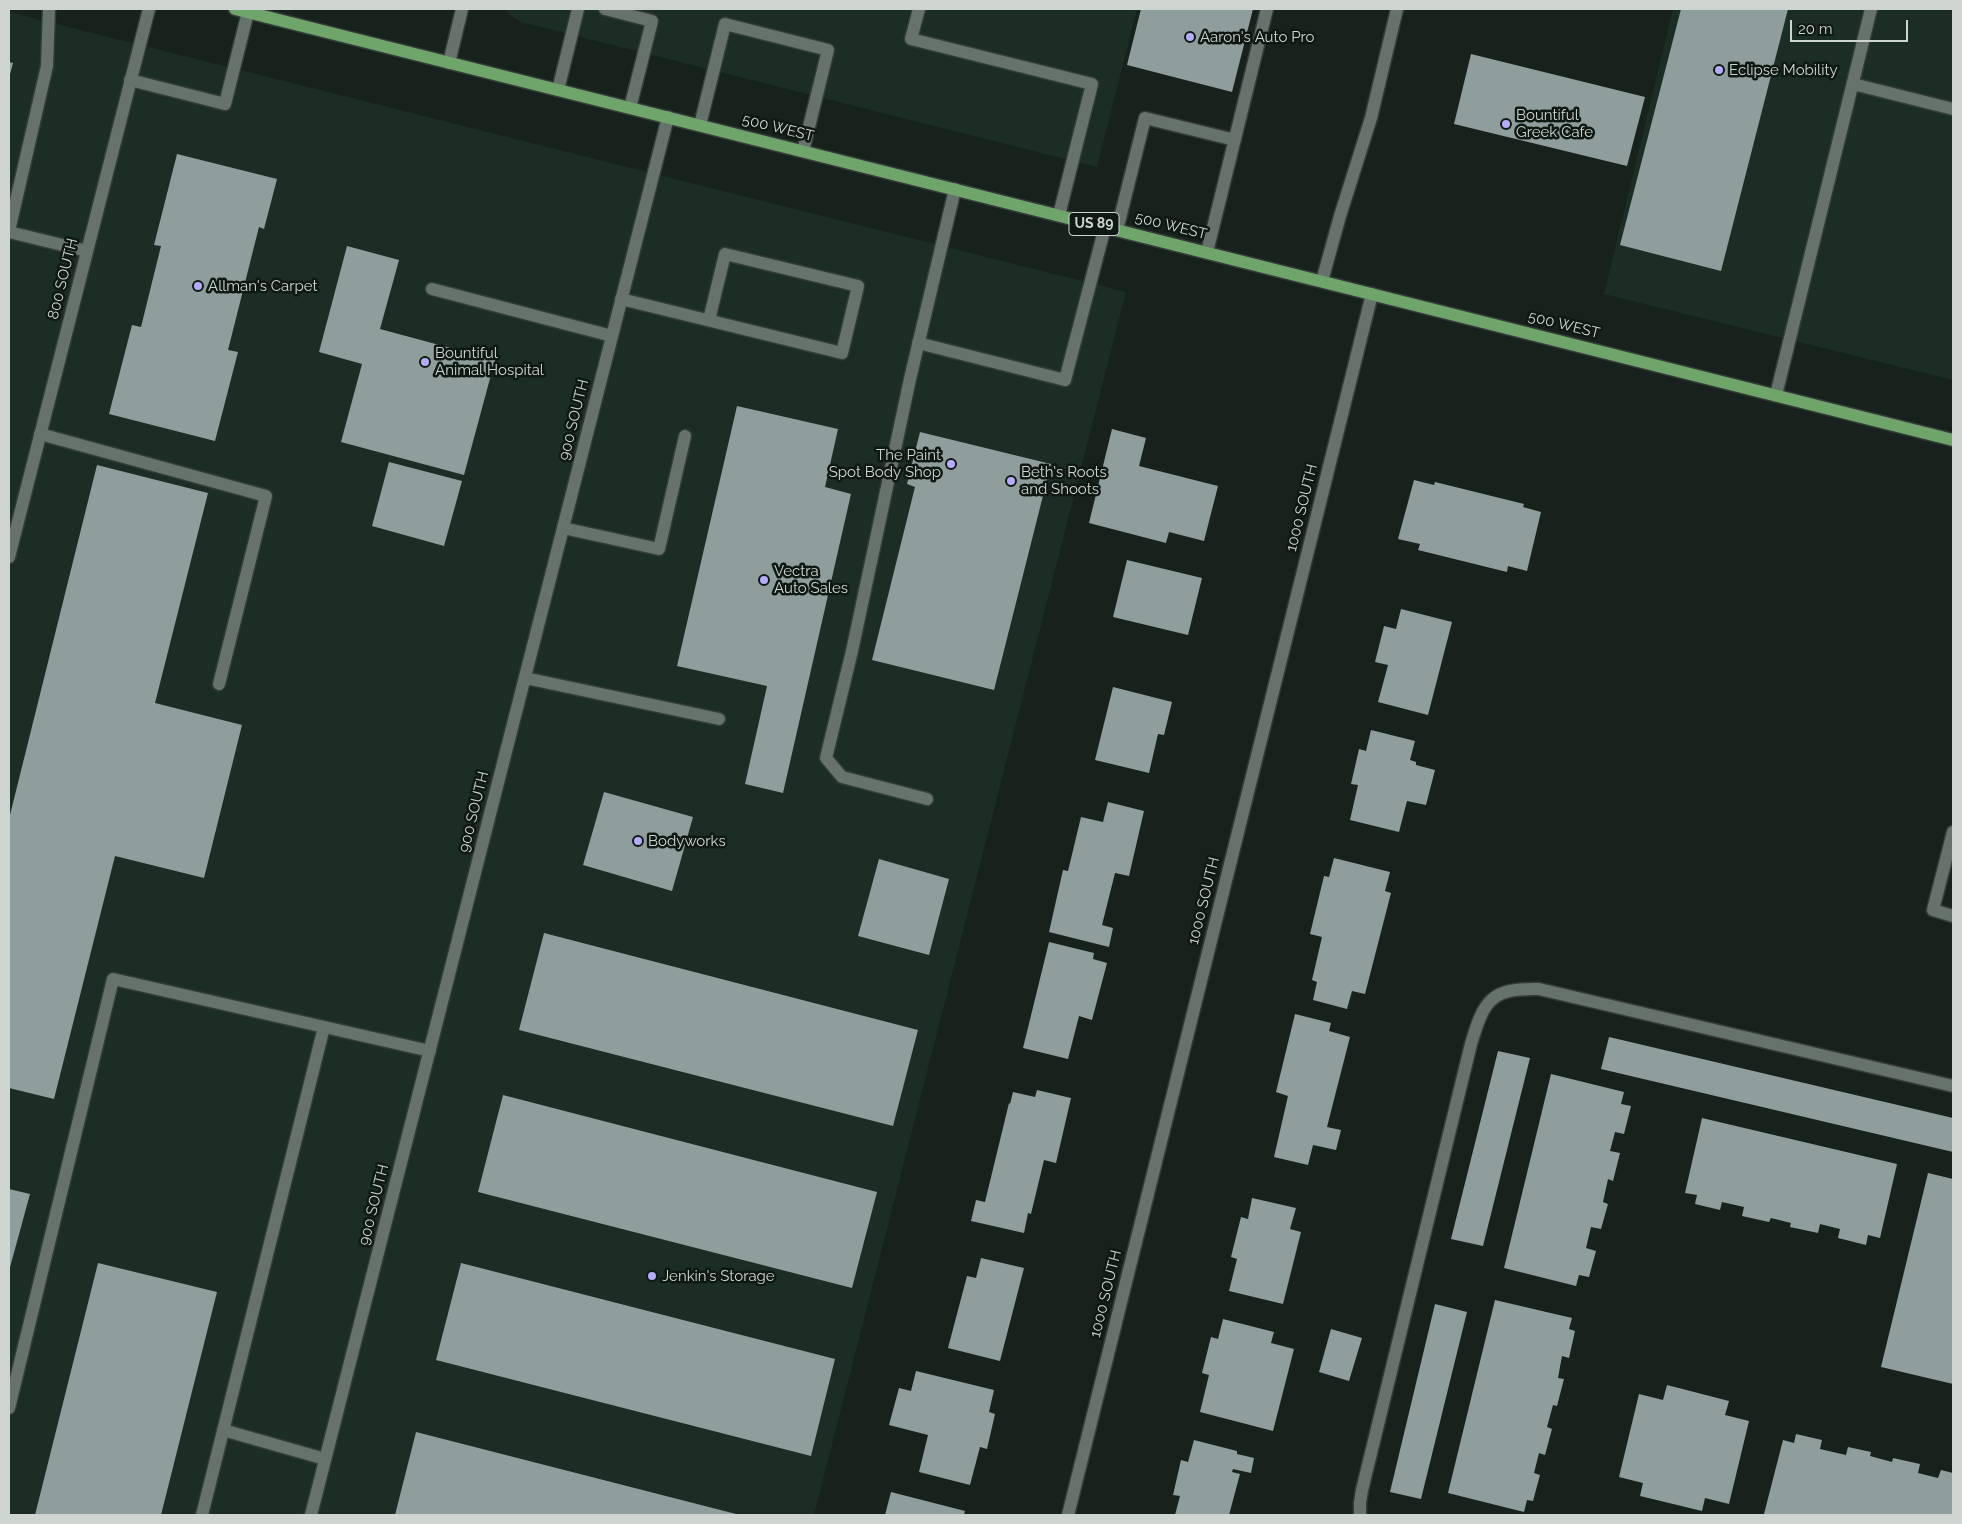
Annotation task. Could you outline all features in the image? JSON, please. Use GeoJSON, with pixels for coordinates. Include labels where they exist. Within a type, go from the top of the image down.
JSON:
{"type":"FeatureCollection","features":[{"type":"Feature","properties":{"kind":"main road","name":"500 WEST"},"geometry":{"type":"LineString","coordinates":[[235,9],[1953,440]]}},
{"type":"Feature","properties":{"kind":"street"},"geometry":{"type":"LineString","coordinates":[[49,9],[47,66],[9,231],[87,252]]}},
{"type":"Feature","properties":{"kind":"street","name":"800 SOUTH"},"geometry":{"type":"LineString","coordinates":[[9,557],[149,9]]}},
{"type":"Feature","properties":{"kind":"street"},"geometry":{"type":"LineString","coordinates":[[449,63],[462,9]]}},
{"type":"Feature","properties":{"kind":"street"},"geometry":{"type":"LineString","coordinates":[[558,90],[578,9]]}},
{"type":"Feature","properties":{"kind":"street"},"geometry":{"type":"LineString","coordinates":[[604,9],[652,20],[630,108]]}},
{"type":"Feature","properties":{"kind":"street"},"geometry":{"type":"LineString","coordinates":[[919,9],[912,39],[1092,84],[1060,215]]}},
{"type":"Feature","properties":{"kind":"street"},"geometry":{"type":"LineString","coordinates":[[1207,252],[1267,9]]}},
{"type":"Feature","properties":{"kind":"street"},"geometry":{"type":"LineString","coordinates":[[1322,281],[1371,118],[1397,9]]}},
{"type":"Feature","properties":{"kind":"street"},"geometry":{"type":"LineString","coordinates":[[1776,395],[1871,9]]}},
{"type":"Feature","properties":{"kind":"street"},"geometry":{"type":"LineString","coordinates":[[130,80],[225,104],[248,12]]}},
{"type":"Feature","properties":{"kind":"street"},"geometry":{"type":"LineString","coordinates":[[700,125],[725,24],[819,47],[828,50],[803,151]]}},
{"type":"Feature","properties":{"kind":"street"},"geometry":{"type":"LineString","coordinates":[[1852,84],[1953,109]]}},
{"type":"Feature","properties":{"kind":"street","name":"900 SOUTH"},"geometry":{"type":"LineString","coordinates":[[311,1515],[668,117]]}},
{"type":"Feature","properties":{"kind":"street"},"geometry":{"type":"LineString","coordinates":[[918,343],[1065,380],[1145,118],[1234,140]]}},
{"type":"Feature","properties":{"kind":"street"},"geometry":{"type":"LineString","coordinates":[[927,799],[842,777],[826,758],[852,651],[918,343],[955,189]]}},
{"type":"Feature","properties":{"kind":"street"},"geometry":{"type":"LineString","coordinates":[[621,299],[842,353],[858,286],[725,254],[708,320]]}},
{"type":"Feature","properties":{"kind":"street"},"geometry":{"type":"LineString","coordinates":[[432,289],[612,336]]}},
{"type":"Feature","properties":{"kind":"street","name":"1000 SOUTH"},"geometry":{"type":"LineString","coordinates":[[1068,1515],[1372,294]]}},
{"type":"Feature","properties":{"kind":"street"},"geometry":{"type":"LineString","coordinates":[[40,434],[266,496],[219,684]]}},
{"type":"Feature","properties":{"kind":"street"},"geometry":{"type":"LineString","coordinates":[[563,528],[659,549],[685,436]]}},
{"type":"Feature","properties":{"kind":"street"},"geometry":{"type":"LineString","coordinates":[[525,678],[719,719]]}},
{"type":"Feature","properties":{"kind":"street"},"geometry":{"type":"LineString","coordinates":[[1953,832],[1933,910],[1953,916]]}},
{"type":"Feature","properties":{"kind":"street"},"geometry":{"type":"LineString","coordinates":[[9,1408],[113,979],[430,1051]]}},
{"type":"Feature","properties":{"kind":"street"},"geometry":{"type":"LineString","coordinates":[[1360,1515],[1362,1490],[1471,1044],[1481,1013],[1490,1000],[1504,991],[1539,989],[1953,1086]]}},
{"type":"Feature","properties":{"kind":"street"},"geometry":{"type":"LineString","coordinates":[[202,1515],[324,1027]]}},
{"type":"Feature","properties":{"kind":"street"},"geometry":{"type":"LineString","coordinates":[[223,1430],[325,1459]]}},
{"type":"Feature","properties":{"kind":"shaded area"},"geometry":{"type":"Polygon","coordinates":[[[505,9],[1137,9],[1097,167],[520,22],[505,9]]]}},
{"type":"Feature","properties":{"kind":"shaded area"},"geometry":{"type":"Polygon","coordinates":[[[1673,9],[1953,9],[1953,380],[1604,294],[1673,9]]]}},
{"type":"Feature","properties":{"kind":"shaded area"},"geometry":{"type":"Polygon","coordinates":[[[9,12],[1126,292],[814,1515],[9,1515],[9,12]]]}},
{"type":"Feature","properties":{"kind":"building","name":"Aaron's Auto Pro"},"geometry":{"type":"Polygon","coordinates":[[[1141,9],[1253,9],[1232,92],[1127,65],[1141,9]]]}},
{"type":"Feature","properties":{"kind":"building"},"geometry":{"type":"Polygon","coordinates":[[[1681,9],[1788,9],[1721,271],[1620,245],[1681,9]]]}},
{"type":"Feature","properties":{"kind":"building"},"geometry":{"type":"Polygon","coordinates":[[[1471,54],[1645,97],[1627,166],[1454,124],[1471,54]]]}},
{"type":"Feature","properties":{"kind":"building"},"geometry":{"type":"Polygon","coordinates":[[[9,62],[13,63],[9,78],[9,62]]]}},
{"type":"Feature","properties":{"kind":"building","name":"Allman's Carpet"},"geometry":{"type":"Polygon","coordinates":[[[177,154],[277,179],[264,229],[259,227],[228,350],[238,352],[215,441],[109,414],[132,325],[141,327],[161,246],[154,245],[177,154]]]}},
{"type":"Feature","properties":{"kind":"building","name":"Bountiful Animal Hospital"},"geometry":{"type":"Polygon","coordinates":[[[347,246],[399,260],[380,329],[495,360],[464,475],[341,442],[362,364],[319,352],[347,246]]]}},
{"type":"Feature","properties":{"kind":"building","name":"Vectra Auto Sales"},"geometry":{"type":"Polygon","coordinates":[[[737,406],[838,429],[825,487],[851,494],[783,793],[745,784],[767,686],[677,666],[737,406]]]}},
{"type":"Feature","properties":{"kind":"building"},"geometry":{"type":"Polygon","coordinates":[[[1112,429],[1146,438],[1139,466],[1218,486],[1204,541],[1169,532],[1166,543],[1089,523],[1112,429]]]}},
{"type":"Feature","properties":{"kind":"building"},"geometry":{"type":"Polygon","coordinates":[[[920,432],[1051,464],[994,690],[872,660],[915,487],[907,484],[920,432]]]}},
{"type":"Feature","properties":{"kind":"building"},"geometry":{"type":"Polygon","coordinates":[[[389,462],[462,481],[444,546],[372,526],[389,462]]]}},
{"type":"Feature","properties":{"kind":"building"},"geometry":{"type":"Polygon","coordinates":[[[97,465],[208,493],[155,703],[242,725],[204,878],[115,856],[54,1099],[9,1088],[9,819],[97,465]]]}},
{"type":"Feature","properties":{"kind":"building"},"geometry":{"type":"Polygon","coordinates":[[[1414,480],[1434,485],[1435,482],[1524,504],[1523,507],[1541,512],[1527,571],[1508,566],[1507,572],[1418,550],[1420,544],[1398,539],[1414,480]]]}},
{"type":"Feature","properties":{"kind":"building"},"geometry":{"type":"Polygon","coordinates":[[[1127,560],[1202,578],[1188,635],[1113,617],[1127,560]]]}},
{"type":"Feature","properties":{"kind":"building"},"geometry":{"type":"Polygon","coordinates":[[[1401,609],[1452,622],[1428,715],[1378,702],[1388,665],[1375,662],[1384,626],[1396,629],[1401,609]]]}},
{"type":"Feature","properties":{"kind":"building"},"geometry":{"type":"Polygon","coordinates":[[[1113,687],[1172,702],[1164,735],[1158,734],[1149,773],[1095,760],[1113,687]]]}},
{"type":"Feature","properties":{"kind":"building"},"geometry":{"type":"Polygon","coordinates":[[[1371,730],[1415,741],[1410,760],[1416,762],[1416,765],[1435,770],[1426,805],[1407,801],[1399,832],[1350,820],[1358,785],[1351,784],[1359,749],[1366,751],[1371,730]]]}},
{"type":"Feature","properties":{"kind":"building","name":"Bodyworks"},"geometry":{"type":"Polygon","coordinates":[[[604,792],[693,817],[672,891],[583,865],[604,792]]]}},
{"type":"Feature","properties":{"kind":"building"},"geometry":{"type":"Polygon","coordinates":[[[1108,802],[1144,811],[1129,876],[1115,873],[1102,925],[1113,928],[1109,947],[1049,932],[1063,870],[1068,871],[1081,817],[1103,822],[1108,802]]]}},
{"type":"Feature","properties":{"kind":"building"},"geometry":{"type":"Polygon","coordinates":[[[1334,858],[1390,872],[1385,891],[1391,893],[1365,994],[1352,991],[1347,1009],[1313,1000],[1317,982],[1312,980],[1322,937],[1310,934],[1324,876],[1329,877],[1334,858]]]}},
{"type":"Feature","properties":{"kind":"building"},"geometry":{"type":"Polygon","coordinates":[[[879,859],[949,879],[929,955],[858,936],[879,859]]]}},
{"type":"Feature","properties":{"kind":"building"},"geometry":{"type":"Polygon","coordinates":[[[544,933],[918,1030],[893,1126],[519,1030],[544,933]]]}},
{"type":"Feature","properties":{"kind":"building"},"geometry":{"type":"Polygon","coordinates":[[[1049,942],[1094,953],[1093,959],[1107,963],[1092,1020],[1079,1016],[1068,1059],[1023,1048],[1049,942]]]}},
{"type":"Feature","properties":{"kind":"building"},"geometry":{"type":"Polygon","coordinates":[[[1295,1014],[1331,1023],[1329,1031],[1350,1037],[1327,1127],[1341,1130],[1336,1150],[1313,1145],[1308,1165],[1274,1157],[1288,1096],[1276,1092],[1295,1014]]]}},
{"type":"Feature","properties":{"kind":"building"},"geometry":{"type":"Polygon","coordinates":[[[1609,1037],[1953,1118],[1953,1152],[1601,1069],[1609,1037]]]}},
{"type":"Feature","properties":{"kind":"building"},"geometry":{"type":"Polygon","coordinates":[[[1498,1051],[1530,1058],[1483,1246],[1451,1239],[1498,1051]]]}},
{"type":"Feature","properties":{"kind":"building"},"geometry":{"type":"Polygon","coordinates":[[[1551,1074],[1624,1092],[1621,1104],[1631,1106],[1624,1134],[1615,1132],[1610,1151],[1620,1153],[1613,1181],[1608,1179],[1603,1202],[1608,1204],[1601,1229],[1591,1227],[1586,1248],[1596,1251],[1589,1277],[1579,1275],[1576,1286],[1504,1268],[1551,1074]]]}},
{"type":"Feature","properties":{"kind":"building"},"geometry":{"type":"Polygon","coordinates":[[[1037,1090],[1071,1098],[1056,1163],[1044,1160],[1031,1214],[1028,1213],[1024,1233],[971,1221],[976,1200],[985,1202],[1013,1092],[1035,1097],[1037,1090]]]}},
{"type":"Feature","properties":{"kind":"building"},"geometry":{"type":"Polygon","coordinates":[[[503,1095],[877,1192],[852,1288],[478,1192],[503,1095]]]}},
{"type":"Feature","properties":{"kind":"building"},"geometry":{"type":"Polygon","coordinates":[[[1702,1118],[1897,1164],[1880,1238],[1868,1235],[1866,1245],[1838,1238],[1840,1229],[1820,1224],[1818,1233],[1790,1227],[1791,1223],[1771,1218],[1769,1222],[1742,1216],[1744,1207],[1722,1202],[1720,1210],[1695,1204],[1697,1195],[1685,1193],[1702,1118]]]}},
{"type":"Feature","properties":{"kind":"building"},"geometry":{"type":"Polygon","coordinates":[[[1928,1173],[1953,1179],[1953,1384],[1881,1367],[1928,1173]]]}},
{"type":"Feature","properties":{"kind":"building"},"geometry":{"type":"Polygon","coordinates":[[[9,1189],[30,1194],[9,1271],[9,1189]]]}},
{"type":"Feature","properties":{"kind":"building"},"geometry":{"type":"Polygon","coordinates":[[[1252,1198],[1296,1208],[1290,1229],[1301,1232],[1283,1304],[1229,1291],[1237,1259],[1231,1257],[1241,1217],[1248,1219],[1252,1198]]]}},
{"type":"Feature","properties":{"kind":"building"},"geometry":{"type":"Polygon","coordinates":[[[981,1258],[1024,1268],[1000,1361],[948,1348],[967,1276],[976,1278],[981,1258]]]}},
{"type":"Feature","properties":{"kind":"building"},"geometry":{"type":"Polygon","coordinates":[[[98,1263],[217,1292],[161,1515],[35,1515],[98,1263]]]}},
{"type":"Feature","properties":{"kind":"building"},"geometry":{"type":"Polygon","coordinates":[[[461,1263],[835,1359],[811,1456],[436,1360],[461,1263]]]}},
{"type":"Feature","properties":{"kind":"building"},"geometry":{"type":"Polygon","coordinates":[[[1495,1300],[1572,1318],[1569,1329],[1575,1331],[1569,1358],[1562,1356],[1558,1378],[1564,1379],[1557,1406],[1553,1405],[1547,1427],[1552,1429],[1545,1455],[1539,1453],[1534,1473],[1540,1475],[1533,1501],[1527,1500],[1524,1512],[1448,1493],[1495,1300]]]}},
{"type":"Feature","properties":{"kind":"building"},"geometry":{"type":"Polygon","coordinates":[[[1435,1304],[1467,1312],[1421,1499],[1390,1492],[1435,1304]]]}},
{"type":"Feature","properties":{"kind":"building"},"geometry":{"type":"Polygon","coordinates":[[[1223,1319],[1274,1332],[1271,1343],[1294,1349],[1273,1431],[1200,1412],[1209,1375],[1202,1373],[1211,1337],[1218,1339],[1223,1319]]]}},
{"type":"Feature","properties":{"kind":"building"},"geometry":{"type":"Polygon","coordinates":[[[1331,1329],[1362,1338],[1349,1381],[1319,1372],[1331,1329]]]}},
{"type":"Feature","properties":{"kind":"building"},"geometry":{"type":"Polygon","coordinates":[[[916,1371],[994,1390],[989,1412],[995,1414],[987,1449],[980,1447],[970,1485],[919,1472],[928,1435],[889,1425],[899,1388],[911,1391],[916,1371]]]}},
{"type":"Feature","properties":{"kind":"building"},"geometry":{"type":"Polygon","coordinates":[[[1667,1385],[1729,1401],[1725,1415],[1749,1421],[1729,1504],[1705,1498],[1702,1511],[1640,1496],[1643,1483],[1619,1477],[1639,1394],[1663,1400],[1667,1385]]]}},
{"type":"Feature","properties":{"kind":"building"},"geometry":{"type":"Polygon","coordinates":[[[416,1432],[740,1515],[395,1515],[416,1432]]]}},
{"type":"Feature","properties":{"kind":"building"},"geometry":{"type":"Polygon","coordinates":[[[1796,1434],[1822,1440],[1820,1449],[1846,1455],[1848,1447],[1871,1452],[1870,1456],[1892,1462],[1893,1458],[1920,1464],[1918,1473],[1938,1478],[1941,1470],[1953,1473],[1953,1515],[1764,1514],[1783,1440],[1794,1443],[1796,1434]]]}},
{"type":"Feature","properties":{"kind":"building"},"geometry":{"type":"Polygon","coordinates":[[[1194,1440],[1237,1451],[1237,1454],[1254,1458],[1251,1473],[1233,1469],[1232,1472],[1240,1474],[1229,1515],[1175,1515],[1180,1496],[1173,1495],[1181,1460],[1188,1462],[1194,1440]]]}},
{"type":"Feature","properties":{"kind":"building"},"geometry":{"type":"Polygon","coordinates":[[[891,1492],[965,1511],[964,1515],[885,1515],[891,1492]]]}},
{"type":"Feature","properties":{"kind":"place","name":"Aaron's Auto Pro"},"geometry":{"type":"Point","coordinates":[1190,37]}},
{"type":"Feature","properties":{"kind":"place","name":"Eclipse Mobility"},"geometry":{"type":"Point","coordinates":[1719,70]}},
{"type":"Feature","properties":{"kind":"place","name":"Bountiful Greek Cafe"},"geometry":{"type":"Point","coordinates":[1506,124]}},
{"type":"Feature","properties":{"kind":"place","name":"Allman's Carpet"},"geometry":{"type":"Point","coordinates":[198,286]}},
{"type":"Feature","properties":{"kind":"place","name":"Bountiful Animal Hospital"},"geometry":{"type":"Point","coordinates":[425,362]}},
{"type":"Feature","properties":{"kind":"place","name":"The Paint Spot Body Shop"},"geometry":{"type":"Point","coordinates":[951,464]}},
{"type":"Feature","properties":{"kind":"place","name":"Beth's Roots and Shoots"},"geometry":{"type":"Point","coordinates":[1011,481]}},
{"type":"Feature","properties":{"kind":"place","name":"Vectra Auto Sales"},"geometry":{"type":"Point","coordinates":[764,580]}},
{"type":"Feature","properties":{"kind":"place","name":"Bodyworks"},"geometry":{"type":"Point","coordinates":[638,841]}},
{"type":"Feature","properties":{"kind":"place","name":"Jenkin's Storage"},"geometry":{"type":"Point","coordinates":[652,1276]}}]}
